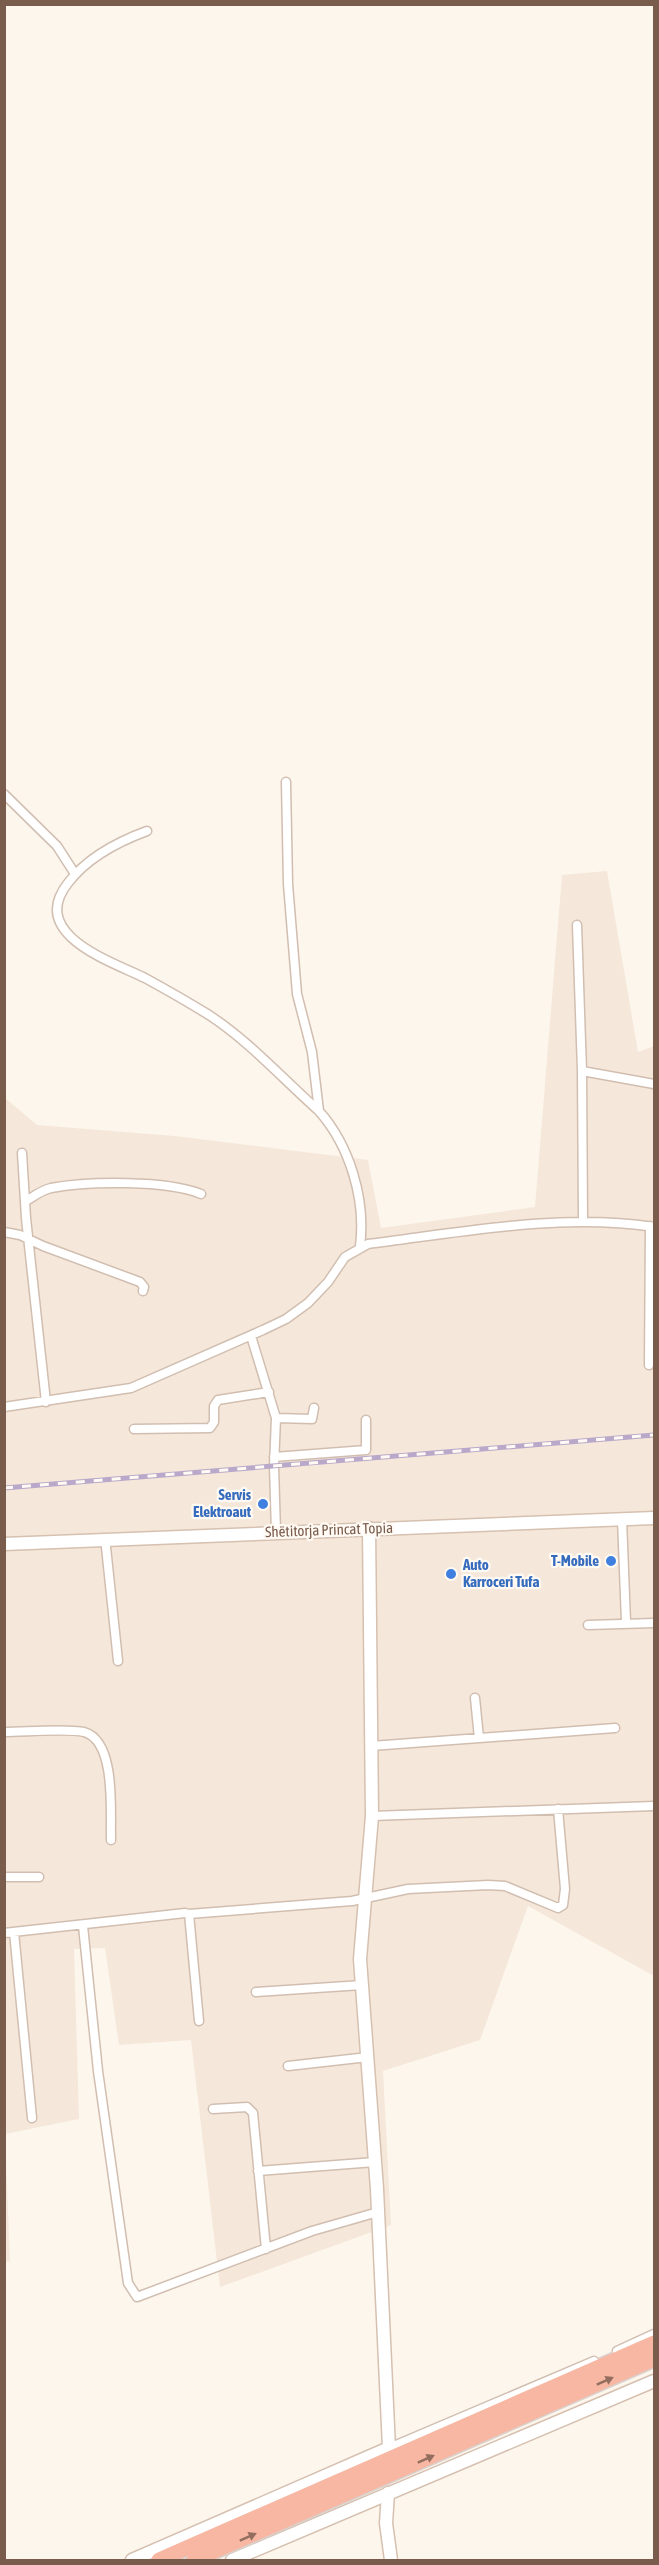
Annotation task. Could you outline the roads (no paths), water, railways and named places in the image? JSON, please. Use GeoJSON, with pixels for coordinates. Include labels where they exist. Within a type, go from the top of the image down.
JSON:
{"type":"FeatureCollection","features":[{"type":"Feature","properties":{"kind":"highway"},"geometry":{"type":"LineString","coordinates":[[159,2560],[654,2343]]}},
{"type":"Feature","properties":{"kind":"highway"},"geometry":{"type":"LineString","coordinates":[[194,2560],[654,2359]]}},
{"type":"Feature","properties":{"kind":"street"},"geometry":{"type":"LineString","coordinates":[[286,782],[288,884],[297,994],[312,1052],[319,1111]]}},
{"type":"Feature","properties":{"kind":"street"},"geometry":{"type":"LineString","coordinates":[[4,794],[57,846],[75,874]]}},
{"type":"Feature","properties":{"kind":"street"},"geometry":{"type":"LineString","coordinates":[[147,831],[125,839],[82,866],[65,886],[58,902],[59,920],[72,939],[95,956],[178,995],[222,1023],[319,1111],[332,1126],[349,1162],[359,1197],[363,1225],[360,1246]]}},
{"type":"Feature","properties":{"kind":"street"},"geometry":{"type":"LineString","coordinates":[[577,925],[582,1071],[583,1221]]}},
{"type":"Feature","properties":{"kind":"street"},"geometry":{"type":"LineString","coordinates":[[582,1071],[654,1083]]}},
{"type":"Feature","properties":{"kind":"street"},"geometry":{"type":"LineString","coordinates":[[22,1153],[46,1402]]}},
{"type":"Feature","properties":{"kind":"street"},"geometry":{"type":"LineString","coordinates":[[27,1201],[50,1188],[106,1184],[179,1186],[201,1194]]}},
{"type":"Feature","properties":{"kind":"street"},"geometry":{"type":"LineString","coordinates":[[4,1407],[131,1388],[251,1335],[286,1319],[308,1303],[328,1282],[345,1257],[360,1246],[493,1227],[583,1221],[652,1227],[649,1365]]}},
{"type":"Feature","properties":{"kind":"street"},"geometry":{"type":"LineString","coordinates":[[4,1232],[20,1235],[140,1282],[144,1287],[143,1291]]}},
{"type":"Feature","properties":{"kind":"street"},"geometry":{"type":"LineString","coordinates":[[251,1335],[276,1418],[274,1457],[276,1532]]}},
{"type":"Feature","properties":{"kind":"street"},"geometry":{"type":"LineString","coordinates":[[134,1429],[210,1428],[214,1422],[214,1402],[269,1392]]}},
{"type":"Feature","properties":{"kind":"street"},"geometry":{"type":"LineString","coordinates":[[276,1418],[312,1419],[314,1408]]}},
{"type":"Feature","properties":{"kind":"street"},"geometry":{"type":"LineString","coordinates":[[274,1457],[366,1450],[366,1420]]}},
{"type":"Feature","properties":{"kind":"street","name":"Shëtitorja Princat Topia"},"geometry":{"type":"LineString","coordinates":[[4,1544],[654,1518]]}},
{"type":"Feature","properties":{"kind":"street"},"geometry":{"type":"LineString","coordinates":[[622,1519],[626,1622]]}},
{"type":"Feature","properties":{"kind":"street"},"geometry":{"type":"LineString","coordinates":[[369,1528],[372,1816],[360,1959],[378,2212],[388,2448]]}},
{"type":"Feature","properties":{"kind":"street"},"geometry":{"type":"LineString","coordinates":[[106,1547],[118,1661]]}},
{"type":"Feature","properties":{"kind":"street"},"geometry":{"type":"LineString","coordinates":[[588,1624],[654,1623]]}},
{"type":"Feature","properties":{"kind":"street"},"geometry":{"type":"LineString","coordinates":[[475,1698],[480,1738]]}},
{"type":"Feature","properties":{"kind":"street"},"geometry":{"type":"LineString","coordinates":[[371,1746],[615,1728]]}},
{"type":"Feature","properties":{"kind":"street"},"geometry":{"type":"LineString","coordinates":[[4,1732],[72,1731],[91,1736],[99,1744],[109,1767],[111,1840]]}},
{"type":"Feature","properties":{"kind":"street"},"geometry":{"type":"LineString","coordinates":[[372,1816],[654,1806]]}},
{"type":"Feature","properties":{"kind":"street"},"geometry":{"type":"LineString","coordinates":[[32,2118],[9,1932],[83,1926],[164,1914],[352,1901],[408,1889],[506,1886],[558,1908],[563,1905],[565,1888],[558,1809]]}},
{"type":"Feature","properties":{"kind":"street"},"geometry":{"type":"LineString","coordinates":[[4,1877],[39,1877]]}},
{"type":"Feature","properties":{"kind":"street"},"geometry":{"type":"LineString","coordinates":[[189,1914],[200,2021]]}},
{"type":"Feature","properties":{"kind":"street"},"geometry":{"type":"LineString","coordinates":[[83,1926],[98,2071],[128,2283],[137,2297],[312,2231],[378,2212]]}},
{"type":"Feature","properties":{"kind":"street"},"geometry":{"type":"LineString","coordinates":[[256,1992],[362,1985]]}},
{"type":"Feature","properties":{"kind":"street"},"geometry":{"type":"LineString","coordinates":[[288,2066],[368,2057]]}},
{"type":"Feature","properties":{"kind":"street"},"geometry":{"type":"LineString","coordinates":[[213,2109],[251,2109],[266,2250]]}},
{"type":"Feature","properties":{"kind":"street"},"geometry":{"type":"LineString","coordinates":[[258,2171],[375,2162]]}},
{"type":"Feature","properties":{"kind":"street"},"geometry":{"type":"LineString","coordinates":[[132,2560],[654,2334]]}},
{"type":"Feature","properties":{"kind":"street"},"geometry":{"type":"LineString","coordinates":[[232,2560],[654,2381]]}},
{"type":"Feature","properties":{"kind":"street"},"geometry":{"type":"LineString","coordinates":[[388,2493],[386,2523],[391,2560]]}},
{"type":"Feature","properties":{"kind":"railway"},"geometry":{"type":"LineString","coordinates":[[4,1488],[654,1435]]}},
{"type":"Feature","properties":{"kind":"place","name":"Servis Elektroaut"},"geometry":{"type":"Point","coordinates":[263,1504]}},
{"type":"Feature","properties":{"kind":"place","name":"T-Mobile"},"geometry":{"type":"Point","coordinates":[611,1561]}},
{"type":"Feature","properties":{"kind":"place","name":"Auto Karroceri Tufa"},"geometry":{"type":"Point","coordinates":[451,1574]}}]}
